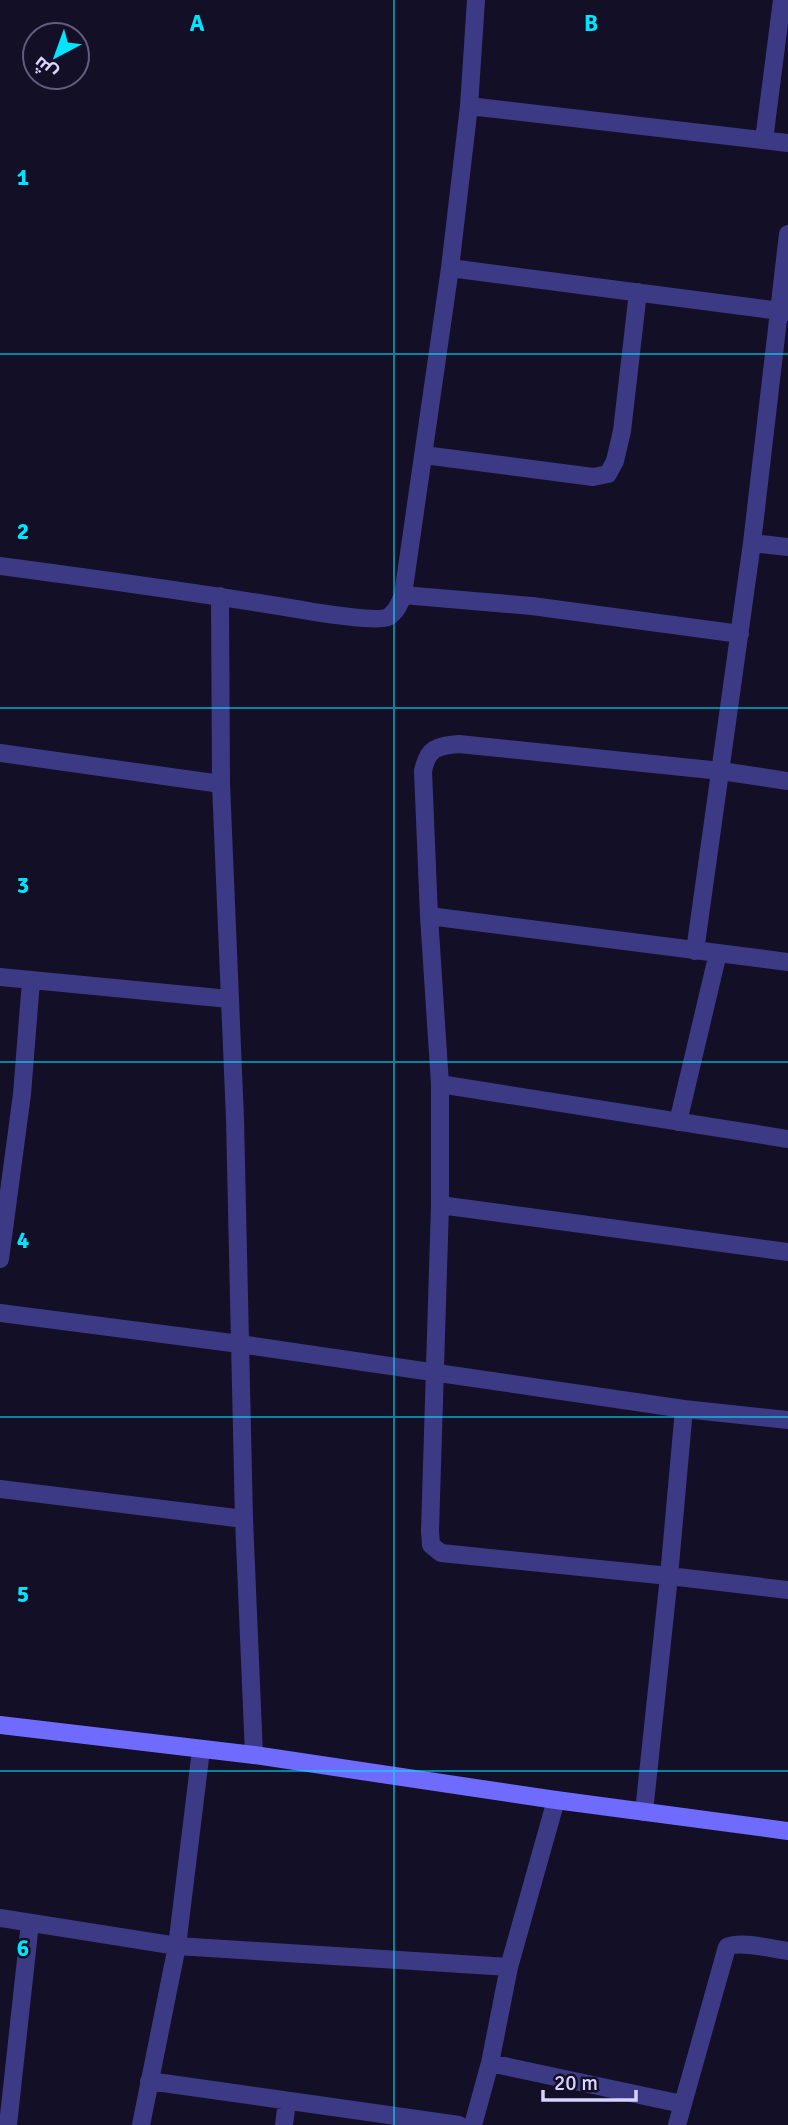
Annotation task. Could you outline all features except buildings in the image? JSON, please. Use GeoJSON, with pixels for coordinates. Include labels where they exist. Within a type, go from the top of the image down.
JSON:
{"type":"FeatureCollection","features":[{"type":"Feature","properties":{"kind":"main road"},"geometry":{"type":"LineString","coordinates":[[0,1725],[254,1755],[788,1831]]}},
{"type":"Feature","properties":{"kind":"street"},"geometry":{"type":"LineString","coordinates":[[0,566],[220,596],[321,613],[377,619],[388,618],[397,609],[403,595],[450,268],[469,106],[476,0]]}},
{"type":"Feature","properties":{"kind":"street"},"geometry":{"type":"LineString","coordinates":[[764,140],[782,0]]}},
{"type":"Feature","properties":{"kind":"street"},"geometry":{"type":"LineString","coordinates":[[469,106],[788,143]]}},
{"type":"Feature","properties":{"kind":"street"},"geometry":{"type":"LineString","coordinates":[[695,951],[783,311],[788,234]]}},
{"type":"Feature","properties":{"kind":"street"},"geometry":{"type":"LineString","coordinates":[[450,268],[783,311]]}},
{"type":"Feature","properties":{"kind":"street"},"geometry":{"type":"LineString","coordinates":[[424,455],[593,477],[608,474],[615,461],[622,431],[638,292]]}},
{"type":"Feature","properties":{"kind":"street"},"geometry":{"type":"LineString","coordinates":[[752,543],[788,547]]}},
{"type":"Feature","properties":{"kind":"street"},"geometry":{"type":"LineString","coordinates":[[403,595],[533,606],[740,634]]}},
{"type":"Feature","properties":{"kind":"street"},"geometry":{"type":"LineString","coordinates":[[220,596],[221,784],[235,1119],[244,1519],[254,1755]]}},
{"type":"Feature","properties":{"kind":"street"},"geometry":{"type":"LineString","coordinates":[[788,780],[459,744],[438,747],[429,753],[423,771],[440,1084],[440,1205],[431,1545],[441,1553],[788,1590]]}},
{"type":"Feature","properties":{"kind":"street"},"geometry":{"type":"LineString","coordinates":[[0,753],[221,784]]}},
{"type":"Feature","properties":{"kind":"street"},"geometry":{"type":"LineString","coordinates":[[429,916],[788,962]]}},
{"type":"Feature","properties":{"kind":"street"},"geometry":{"type":"LineString","coordinates":[[678,1122],[718,953]]}},
{"type":"Feature","properties":{"kind":"street"},"geometry":{"type":"LineString","coordinates":[[0,977],[229,999]]}},
{"type":"Feature","properties":{"kind":"street"},"geometry":{"type":"LineString","coordinates":[[0,1259],[7,1148],[28,1036],[32,981]]}},
{"type":"Feature","properties":{"kind":"street"},"geometry":{"type":"LineString","coordinates":[[440,1084],[788,1139]]}},
{"type":"Feature","properties":{"kind":"street"},"geometry":{"type":"LineString","coordinates":[[440,1205],[788,1252]]}},
{"type":"Feature","properties":{"kind":"street"},"geometry":{"type":"LineString","coordinates":[[0,1313],[240,1344],[684,1409],[788,1420]]}},
{"type":"Feature","properties":{"kind":"street"},"geometry":{"type":"LineString","coordinates":[[643,1812],[684,1409]]}},
{"type":"Feature","properties":{"kind":"street"},"geometry":{"type":"LineString","coordinates":[[0,1489],[244,1519]]}},
{"type":"Feature","properties":{"kind":"street"},"geometry":{"type":"LineString","coordinates":[[141,2125],[177,1946],[201,1749]]}},
{"type":"Feature","properties":{"kind":"street"},"geometry":{"type":"LineString","coordinates":[[474,2125],[490,2063],[509,1968],[556,1800]]}},
{"type":"Feature","properties":{"kind":"street"},"geometry":{"type":"LineString","coordinates":[[0,1918],[177,1946],[509,1968]]}},
{"type":"Feature","properties":{"kind":"street"},"geometry":{"type":"LineString","coordinates":[[8,2125],[30,1923]]}},
{"type":"Feature","properties":{"kind":"street"},"geometry":{"type":"LineString","coordinates":[[677,2125],[727,1947],[731,1944],[742,1944],[788,1951]]}},
{"type":"Feature","properties":{"kind":"street"},"geometry":{"type":"LineString","coordinates":[[490,2063],[682,2104]]}},
{"type":"Feature","properties":{"kind":"street"},"geometry":{"type":"LineString","coordinates":[[149,2081],[459,2125]]}},
{"type":"Feature","properties":{"kind":"street"},"geometry":{"type":"LineString","coordinates":[[284,2125],[288,2101]]}}]}
